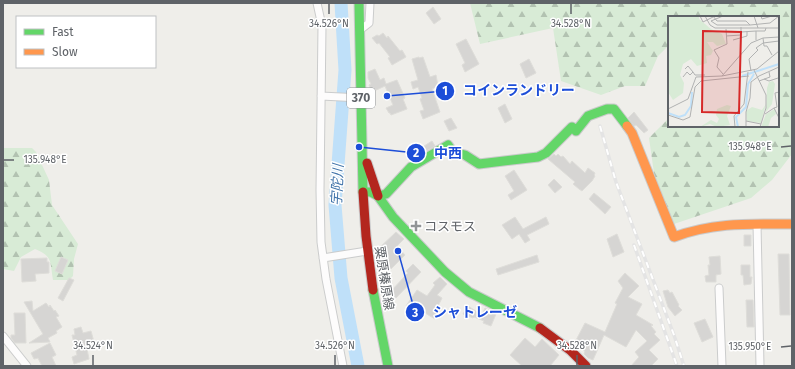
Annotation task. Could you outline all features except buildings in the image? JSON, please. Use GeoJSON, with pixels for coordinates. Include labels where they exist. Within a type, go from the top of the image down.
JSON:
{"type":"FeatureCollection","features":[{"type":"Feature","properties":{"kind":"main road","name":"370"},"geometry":{"type":"LineString","coordinates":[[359,3],[359,98],[363,192]]}},
{"type":"Feature","properties":{"kind":"main road"},"geometry":{"type":"LineString","coordinates":[[363,192],[371,192],[378,196],[386,194],[411,168],[448,145],[453,152],[465,155],[478,164],[538,157],[546,153],[572,127],[576,131],[588,116],[607,109],[614,109],[632,133],[674,237],[701,227],[716,225],[792,224]]}},
{"type":"Feature","properties":{"kind":"main road"},"geometry":{"type":"LineString","coordinates":[[362,143],[367,167],[378,196],[393,217],[445,272],[469,292],[544,330],[586,366]]}},
{"type":"Feature","properties":{"kind":"main road","name":"粟原榛原線"},"geometry":{"type":"LineString","coordinates":[[363,192],[368,251],[378,317],[388,366]]}},
{"type":"Feature","properties":{"kind":"street"},"geometry":{"type":"LineString","coordinates":[[317,3],[322,26],[320,190],[321,242],[326,279],[343,366]]}},
{"type":"Feature","properties":{"kind":"street"},"geometry":{"type":"LineString","coordinates":[[360,30],[369,23],[370,3]]}},
{"type":"Feature","properties":{"kind":"street"},"geometry":{"type":"LineString","coordinates":[[322,96],[359,98]]}},
{"type":"Feature","properties":{"kind":"street"},"geometry":{"type":"LineString","coordinates":[[757,224],[760,366]]}},
{"type":"Feature","properties":{"kind":"street"},"geometry":{"type":"LineString","coordinates":[[324,258],[368,251]]}},
{"type":"Feature","properties":{"kind":"street"},"geometry":{"type":"LineString","coordinates":[[719,288],[722,366]]}},
{"type":"Feature","properties":{"kind":"street"},"geometry":{"type":"LineString","coordinates":[[3,336],[27,366]]}},
{"type":"Feature","properties":{"kind":"green space"},"geometry":{"type":"Polygon","coordinates":[[[470,3],[792,3],[792,154],[772,180],[751,198],[674,224],[655,180],[649,138],[668,119],[668,127],[779,127],[779,16],[668,16],[668,46],[658,56],[645,86],[625,86],[601,95],[561,81],[553,28],[480,44],[470,3]]]}},
{"type":"Feature","properties":{"kind":"green space"},"geometry":{"type":"Polygon","coordinates":[[[3,148],[32,148],[36,152],[49,180],[52,205],[78,244],[74,259],[73,276],[69,280],[53,280],[50,260],[45,254],[35,249],[21,257],[14,271],[3,269],[3,148]]]}},
{"type":"Feature","properties":{"kind":"waterway","name":"宇陀川"},"geometry":{"type":"LineString","coordinates":[[341,3],[345,70],[335,205],[341,278],[358,366]]}},
{"type":"Feature","properties":{"kind":"railway"},"geometry":{"type":"LineString","coordinates":[[600,126],[616,182],[674,335],[684,366]]}},
{"type":"Feature","properties":{"kind":"railway"},"geometry":{"type":"LineString","coordinates":[[634,245],[677,366]]}},
{"type":"Feature","properties":{"kind":"traffic: fast"},"geometry":{"type":"LineString","coordinates":[[359,3],[363,192],[371,192],[378,196],[393,217],[445,272],[469,292],[540,328]]}},
{"type":"Feature","properties":{"kind":"traffic: fast"},"geometry":{"type":"LineString","coordinates":[[378,196],[386,194],[411,167],[448,145],[453,152],[465,155],[479,164],[538,157],[546,153],[572,127],[576,131],[588,116],[607,109],[614,109],[627,126]]}},
{"type":"Feature","properties":{"kind":"traffic: fast"},"geometry":{"type":"LineString","coordinates":[[373,290],[388,366]]}},
{"type":"Feature","properties":{"kind":"traffic: slow"},"geometry":{"type":"LineString","coordinates":[[627,126],[632,133],[674,237],[689,232],[718,226],[747,224],[792,224]]}},
{"type":"Feature","properties":{"kind":"traffic: jam"},"geometry":{"type":"LineString","coordinates":[[367,163],[378,196]]}},
{"type":"Feature","properties":{"kind":"traffic: jam"},"geometry":{"type":"LineString","coordinates":[[363,192],[366,236],[373,290]]}},
{"type":"Feature","properties":{"kind":"traffic: jam"},"geometry":{"type":"LineString","coordinates":[[540,328],[571,351],[586,366]]}},
{"type":"Feature","properties":{"kind":"place","name":"コインランドリー"},"geometry":{"type":"Point","coordinates":[387,96]}},
{"type":"Feature","properties":{"kind":"place","name":"中西"},"geometry":{"type":"Point","coordinates":[359,147]}},
{"type":"Feature","properties":{"kind":"place","name":"コスモス"},"geometry":{"type":"Point","coordinates":[416,226]}},
{"type":"Feature","properties":{"kind":"place","name":"シャトレーゼ"},"geometry":{"type":"Point","coordinates":[398,251]}}]}
